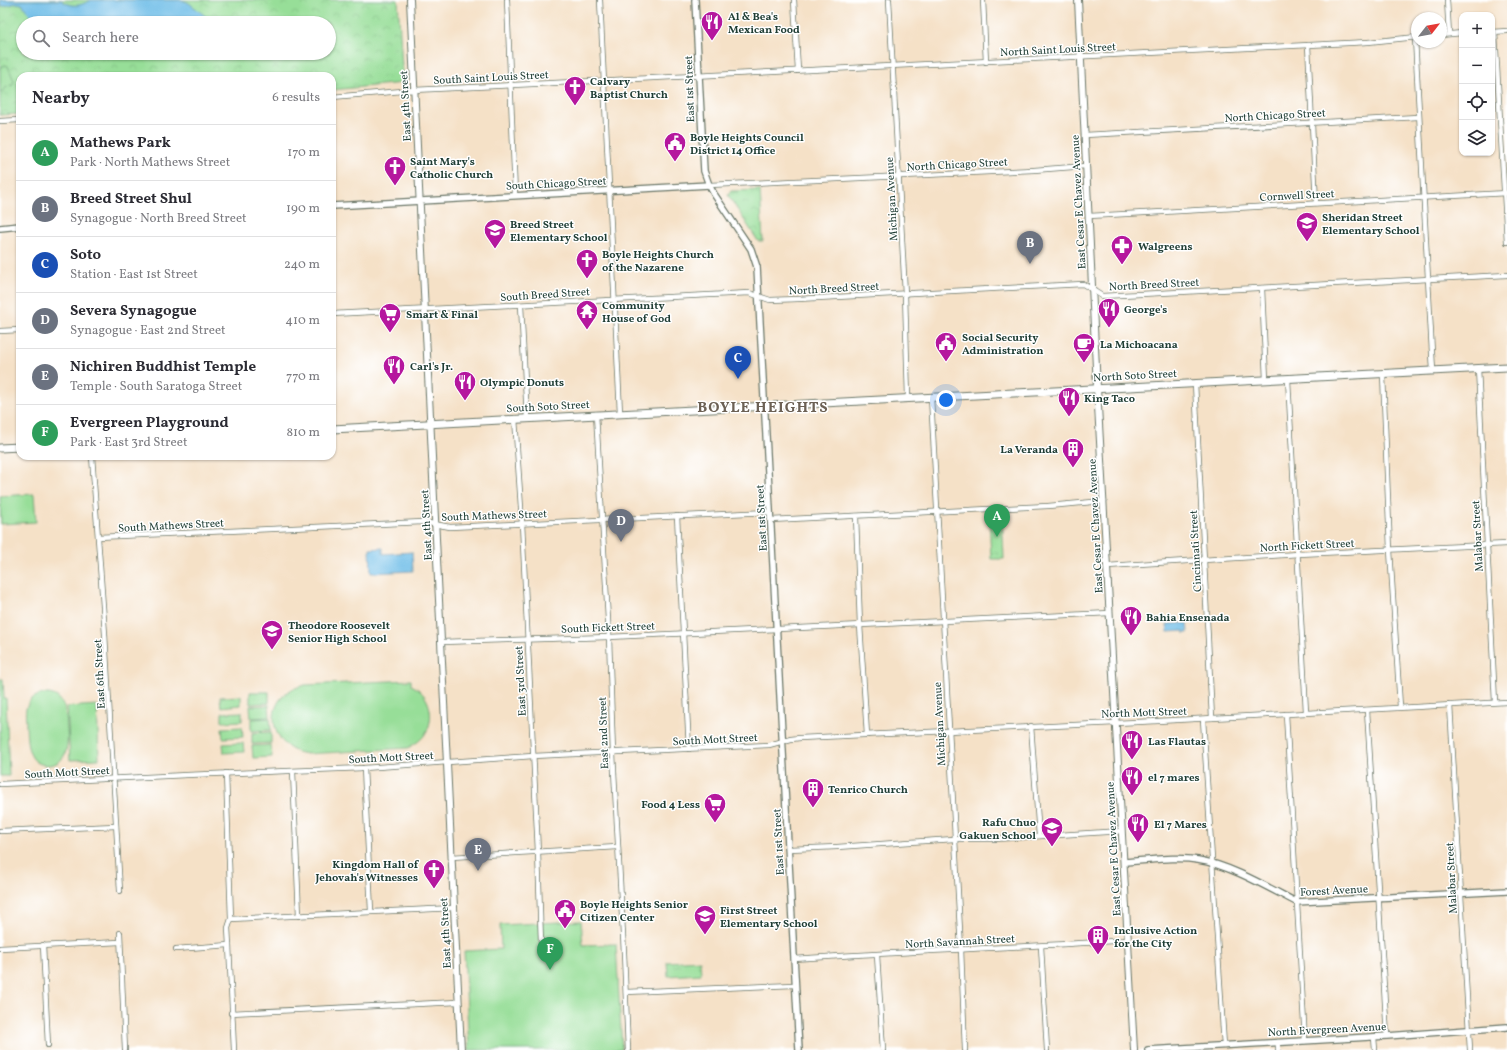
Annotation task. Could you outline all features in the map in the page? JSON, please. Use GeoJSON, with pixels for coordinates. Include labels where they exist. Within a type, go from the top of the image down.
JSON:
{"type":"FeatureCollection","features":[{"type":"Feature","properties":{"kind":"main road","name":"East 4th Street"},"geometry":{"type":"LineString","coordinates":[[410,0],[461,1050]]}},
{"type":"Feature","properties":{"kind":"main road","name":"East Cesar E Chavez Avenue"},"geometry":{"type":"LineString","coordinates":[[1078,0],[1097,388],[1134,1050]]}},
{"type":"Feature","properties":{"kind":"main road","name":"North Soto Street"},"geometry":{"type":"LineString","coordinates":[[764,404],[1195,384],[1507,366]]}},
{"type":"Feature","properties":{"kind":"main road","name":"South Soto Street"},"geometry":{"type":"LineString","coordinates":[[336,429],[764,404]]}},
{"type":"Feature","properties":{"kind":"main road"},"geometry":{"type":"LineString","coordinates":[[0,448],[16,447]]}},
{"type":"Feature","properties":{"kind":"street"},"geometry":{"type":"LineString","coordinates":[[507,0],[515,195]]}},
{"type":"Feature","properties":{"kind":"street"},"geometry":{"type":"LineString","coordinates":[[600,0],[620,413]]}},
{"type":"Feature","properties":{"kind":"street","name":"East 1st Street"},"geometry":{"type":"LineString","coordinates":[[695,0],[702,156],[704,171],[709,185],[751,249],[757,267],[799,1050]]}},
{"type":"Feature","properties":{"kind":"street"},"geometry":{"type":"LineString","coordinates":[[794,0],[798,71]]}},
{"type":"Feature","properties":{"kind":"street","name":"Michigan Avenue"},"geometry":{"type":"LineString","coordinates":[[890,0],[905,294],[908,398]]}},
{"type":"Feature","properties":{"kind":"street"},"geometry":{"type":"LineString","coordinates":[[983,0],[986,62]]}},
{"type":"Feature","properties":{"kind":"street"},"geometry":{"type":"LineString","coordinates":[[1447,0],[1449,34],[1459,33]]}},
{"type":"Feature","properties":{"kind":"street"},"geometry":{"type":"LineString","coordinates":[[1495,32],[1507,31]]}},
{"type":"Feature","properties":{"kind":"street","name":"North Saint Louis Street"},"geometry":{"type":"LineString","coordinates":[[699,75],[986,62],[1411,38]]}},
{"type":"Feature","properties":{"kind":"street"},"geometry":{"type":"LineString","coordinates":[[1308,45],[1316,203]]}},
{"type":"Feature","properties":{"kind":"street"},"geometry":{"type":"LineString","coordinates":[[1495,47],[1507,242]]}},
{"type":"Feature","properties":{"kind":"street"},"geometry":{"type":"LineString","coordinates":[[1416,48],[1418,117],[1432,371]]}},
{"type":"Feature","properties":{"kind":"street","name":"South Saint Louis Street"},"geometry":{"type":"LineString","coordinates":[[336,97],[414,90],[699,75]]}},
{"type":"Feature","properties":{"kind":"street","name":"North Chicago Street"},"geometry":{"type":"LineString","coordinates":[[1085,135],[1418,117]]}},
{"type":"Feature","properties":{"kind":"street"},"geometry":{"type":"LineString","coordinates":[[0,121],[16,120]]}},
{"type":"Feature","properties":{"kind":"street","name":"North Chicago Street"},"geometry":{"type":"LineString","coordinates":[[709,185],[1086,166]]}},
{"type":"Feature","properties":{"kind":"street","name":"South Chicago Street"},"geometry":{"type":"LineString","coordinates":[[336,206],[709,185]]}},
{"type":"Feature","properties":{"kind":"street","name":"Cornwell Street"},"geometry":{"type":"LineString","coordinates":[[1089,216],[1505,193]]}},
{"type":"Feature","properties":{"kind":"street"},"geometry":{"type":"LineString","coordinates":[[0,228],[16,226]]}},
{"type":"Feature","properties":{"kind":"street","name":"North Breed Street"},"geometry":{"type":"LineString","coordinates":[[758,296],[770,300],[1083,284],[1102,296],[1507,275]]}},
{"type":"Feature","properties":{"kind":"street"},"geometry":{"type":"LineString","coordinates":[[1262,288],[1266,380]]}},
{"type":"Feature","properties":{"kind":"street","name":"South Breed Street"},"geometry":{"type":"LineString","coordinates":[[336,314],[749,293],[758,296]]}},
{"type":"Feature","properties":{"kind":"street"},"geometry":{"type":"LineString","coordinates":[[521,305],[527,418]]}},
{"type":"Feature","properties":{"kind":"street"},"geometry":{"type":"LineString","coordinates":[[0,331],[16,330]]}},
{"type":"Feature","properties":{"kind":"street","name":"Malabar Street"},"geometry":{"type":"LineString","coordinates":[[1478,368],[1495,702]]}},
{"type":"Feature","properties":{"kind":"street"},"geometry":{"type":"LineString","coordinates":[[1383,374],[1390,550],[1400,707]]}},
{"type":"Feature","properties":{"kind":"street"},"geometry":{"type":"LineString","coordinates":[[1288,379],[1306,712]]}},
{"type":"Feature","properties":{"kind":"street","name":"Cincinnati Street"},"geometry":{"type":"LineString","coordinates":[[1195,384],[1212,718]]}},
{"type":"Feature","properties":{"kind":"street","name":"Michigan Avenue"},"geometry":{"type":"LineString","coordinates":[[930,397],[961,949],[965,1050]]}},
{"type":"Feature","properties":{"kind":"street","name":"East 2nd Street"},"geometry":{"type":"LineString","coordinates":[[596,414],[628,1050]]}},
{"type":"Feature","properties":{"kind":"street","name":"East 3rd Street"},"geometry":{"type":"LineString","coordinates":[[515,418],[522,524],[541,943]]}},
{"type":"Feature","properties":{"kind":"street","name":"East 6th Street"},"geometry":{"type":"LineString","coordinates":[[92,460],[106,634],[120,891]]}},
{"type":"Feature","properties":{"kind":"street"},"geometry":{"type":"LineString","coordinates":[[771,520],[1048,506],[1104,501]]}},
{"type":"Feature","properties":{"kind":"street","name":"South Mathews Street"},"geometry":{"type":"LineString","coordinates":[[98,537],[423,522],[450,527],[770,512]]}},
{"type":"Feature","properties":{"kind":"street"},"geometry":{"type":"LineString","coordinates":[[677,516],[689,749]]}},
{"type":"Feature","properties":{"kind":"street"},"geometry":{"type":"LineString","coordinates":[[856,516],[860,625],[867,734]]}},
{"type":"Feature","properties":{"kind":"street","name":"North Fickett Street"},"geometry":{"type":"LineString","coordinates":[[1107,566],[1298,554],[1507,544]]}},
{"type":"Feature","properties":{"kind":"street"},"geometry":{"type":"LineString","coordinates":[[777,629],[1110,613]]}},
{"type":"Feature","properties":{"kind":"street","name":"South Fickett Street"},"geometry":{"type":"LineString","coordinates":[[441,642],[777,629]]}},
{"type":"Feature","properties":{"kind":"street","name":"North Mott Street"},"geometry":{"type":"LineString","coordinates":[[783,742],[791,739],[867,734],[1203,719],[1306,712],[1507,702]]}},
{"type":"Feature","properties":{"kind":"street","name":"Malabar Street"},"geometry":{"type":"LineString","coordinates":[[1450,705],[1470,1050]]}},
{"type":"Feature","properties":{"kind":"street"},"geometry":{"type":"LineString","coordinates":[[1367,710],[1387,1036]]}},
{"type":"Feature","properties":{"kind":"street"},"geometry":{"type":"LineString","coordinates":[[1286,714],[1296,902],[1306,1041]]}},
{"type":"Feature","properties":{"kind":"street"},"geometry":{"type":"LineString","coordinates":[[1203,719],[1224,1046]]}},
{"type":"Feature","properties":{"kind":"street"},"geometry":{"type":"LineString","coordinates":[[1031,726],[1039,836]]}},
{"type":"Feature","properties":{"kind":"street","name":"South Mott Street"},"geometry":{"type":"LineString","coordinates":[[0,784],[364,768],[533,756],[769,745],[783,742]]}},
{"type":"Feature","properties":{"kind":"street"},"geometry":{"type":"LineString","coordinates":[[364,768],[371,911]]}},
{"type":"Feature","properties":{"kind":"street"},"geometry":{"type":"LineString","coordinates":[[293,771],[299,916]]}},
{"type":"Feature","properties":{"kind":"street"},"geometry":{"type":"LineString","coordinates":[[226,773],[231,919],[228,928],[228,945],[234,1050]]}},
{"type":"Feature","properties":{"kind":"street"},"geometry":{"type":"LineString","coordinates":[[0,831],[116,826]]}},
{"type":"Feature","properties":{"kind":"street"},"geometry":{"type":"LineString","coordinates":[[789,849],[954,839],[995,839],[1122,832]]}},
{"type":"Feature","properties":{"kind":"street"},"geometry":{"type":"LineString","coordinates":[[451,857],[617,847]]}},
{"type":"Feature","properties":{"kind":"street","name":"Forest Avenue"},"geometry":{"type":"LineString","coordinates":[[1124,862],[1182,859],[1213,863],[1296,902],[1507,891]]}},
{"type":"Feature","properties":{"kind":"street"},"geometry":{"type":"LineString","coordinates":[[231,919],[454,908]]}},
{"type":"Feature","properties":{"kind":"street"},"geometry":{"type":"LineString","coordinates":[[120,933],[125,1050]]}},
{"type":"Feature","properties":{"kind":"street","name":"North Savannah Street"},"geometry":{"type":"LineString","coordinates":[[794,959],[1128,940]]}},
{"type":"Feature","properties":{"kind":"street"},"geometry":{"type":"LineString","coordinates":[[0,948],[120,942]]}},
{"type":"Feature","properties":{"kind":"street"},"geometry":{"type":"LineString","coordinates":[[43,945],[48,1045]]}},
{"type":"Feature","properties":{"kind":"street"},"geometry":{"type":"LineString","coordinates":[[176,949],[228,945]]}},
{"type":"Feature","properties":{"kind":"street"},"geometry":{"type":"LineString","coordinates":[[1041,946],[1047,1050]]}},
{"type":"Feature","properties":{"kind":"street"},"geometry":{"type":"LineString","coordinates":[[878,954],[883,1050]]}},
{"type":"Feature","properties":{"kind":"street"},"geometry":{"type":"LineString","coordinates":[[626,992],[795,985]]}},
{"type":"Feature","properties":{"kind":"street"},"geometry":{"type":"LineString","coordinates":[[231,1013],[458,1002]]}},
{"type":"Feature","properties":{"kind":"street","name":"North Evergreen Avenue"},"geometry":{"type":"LineString","coordinates":[[1148,1050],[1374,1037],[1507,1027]]}},
{"type":"Feature","properties":{"kind":"street"},"geometry":{"type":"LineString","coordinates":[[1374,1037],[1375,1050]]}},
{"type":"Feature","properties":{"kind":"street"},"geometry":{"type":"LineString","coordinates":[[1278,1042],[1278,1050]]}},
{"type":"Feature","properties":{"kind":"green space"},"geometry":{"type":"Polygon","coordinates":[[[0,0],[398,0],[403,83],[336,90],[336,72],[16,72],[16,114],[0,115],[0,0]]]}},
{"type":"Feature","properties":{"kind":"green space"},"geometry":{"type":"Polygon","coordinates":[[[5,65],[8,66],[14,81],[12,85],[0,92],[0,67],[5,65]]]}},
{"type":"Feature","properties":{"kind":"green space"},"geometry":{"type":"Polygon","coordinates":[[[760,190],[763,241],[758,241],[728,195],[731,191],[760,190]]]}},
{"type":"Feature","properties":{"kind":"green space"},"geometry":{"type":"Polygon","coordinates":[[[34,494],[36,522],[1,524],[0,496],[34,494]]]}},
{"type":"Feature","properties":{"kind":"green space"},"geometry":{"type":"Polygon","coordinates":[[[1002,514],[1004,559],[991,559],[989,515],[1002,514]]]}},
{"type":"Feature","properties":{"kind":"green space"},"geometry":{"type":"Polygon","coordinates":[[[0,679],[3,679],[4,698],[6,698],[9,776],[0,776],[0,679]]]}},
{"type":"Feature","properties":{"kind":"green space"},"geometry":{"type":"Polygon","coordinates":[[[411,680],[411,685],[418,689],[427,700],[430,721],[423,736],[408,748],[307,754],[296,752],[287,746],[277,733],[274,717],[275,709],[285,694],[294,688],[305,685],[411,680]]]}},
{"type":"Feature","properties":{"kind":"green space"},"geometry":{"type":"Polygon","coordinates":[[[250,692],[269,692],[269,703],[250,704],[250,692]]]}},
{"type":"Feature","properties":{"kind":"green space"},"geometry":{"type":"Polygon","coordinates":[[[42,694],[50,694],[60,699],[65,709],[67,722],[67,746],[64,756],[56,763],[49,765],[41,764],[32,757],[29,751],[27,738],[27,706],[32,699],[42,694]]]}},
{"type":"Feature","properties":{"kind":"green space"},"geometry":{"type":"Polygon","coordinates":[[[241,696],[241,705],[221,707],[220,697],[241,696]]]}},
{"type":"Feature","properties":{"kind":"green space"},"geometry":{"type":"Polygon","coordinates":[[[97,705],[99,759],[70,760],[67,707],[97,705]]]}},
{"type":"Feature","properties":{"kind":"green space"},"geometry":{"type":"Polygon","coordinates":[[[269,705],[270,717],[251,718],[250,706],[269,705]]]}},
{"type":"Feature","properties":{"kind":"green space"},"geometry":{"type":"Polygon","coordinates":[[[242,712],[242,721],[222,722],[222,713],[242,712]]]}},
{"type":"Feature","properties":{"kind":"green space"},"geometry":{"type":"Polygon","coordinates":[[[270,718],[271,730],[251,731],[251,719],[270,718]]]}},
{"type":"Feature","properties":{"kind":"green space"},"geometry":{"type":"Polygon","coordinates":[[[242,727],[243,737],[223,738],[222,728],[242,727]]]}},
{"type":"Feature","properties":{"kind":"green space"},"geometry":{"type":"Polygon","coordinates":[[[271,732],[271,743],[252,744],[252,733],[271,732]]]}},
{"type":"Feature","properties":{"kind":"green space"},"geometry":{"type":"Polygon","coordinates":[[[243,743],[244,752],[224,753],[223,744],[243,743]]]}},
{"type":"Feature","properties":{"kind":"green space"},"geometry":{"type":"Polygon","coordinates":[[[271,745],[272,757],[253,758],[252,746],[271,745]]]}},
{"type":"Feature","properties":{"kind":"green space"},"geometry":{"type":"Polygon","coordinates":[[[581,921],[583,945],[616,944],[622,1050],[469,1050],[464,951],[501,949],[500,925],[581,921]]]}},
{"type":"Feature","properties":{"kind":"green space"},"geometry":{"type":"Polygon","coordinates":[[[700,960],[701,974],[668,976],[667,962],[700,960]]]}},
{"type":"Feature","properties":{"kind":"water"},"geometry":{"type":"Polygon","coordinates":[[[0,0],[61,0],[65,3],[76,5],[83,4],[91,0],[182,0],[189,3],[205,16],[31,16],[22,4],[17,3],[1,7],[0,0]]]}},
{"type":"Feature","properties":{"kind":"water"},"geometry":{"type":"Polygon","coordinates":[[[383,548],[383,554],[412,552],[413,571],[371,573],[370,549],[383,548]]]}},
{"type":"Feature","properties":{"kind":"water"},"geometry":{"type":"Polygon","coordinates":[[[1187,623],[1188,633],[1184,633],[1184,631],[1168,632],[1167,624],[1187,623]]]}},
{"type":"Feature","properties":{"kind":"place","name":"Al & Bea's Mexican Food"},"geometry":{"type":"Point","coordinates":[712,42]}},
{"type":"Feature","properties":{"kind":"place","name":"Calvary Baptist Church"},"geometry":{"type":"Point","coordinates":[575,106]}},
{"type":"Feature","properties":{"kind":"place","name":"Boyle Heights Council District 14 Office"},"geometry":{"type":"Point","coordinates":[675,162]}},
{"type":"Feature","properties":{"kind":"place","name":"Saint Mary's Catholic Church"},"geometry":{"type":"Point","coordinates":[395,186]}},
{"type":"Feature","properties":{"kind":"place","name":"Sheridan Street Elementary School"},"geometry":{"type":"Point","coordinates":[1307,242]}},
{"type":"Feature","properties":{"kind":"place","name":"Breed Street Elementary School"},"geometry":{"type":"Point","coordinates":[495,250]}},
{"type":"Feature","properties":{"kind":"place","name":"Breed Street Shul"},"geometry":{"type":"Point","coordinates":[1030,264]}},
{"type":"Feature","properties":{"kind":"place","name":"Walgreens"},"geometry":{"type":"Point","coordinates":[1122,266]}},
{"type":"Feature","properties":{"kind":"place","name":"Boyle Heights Church of the Nazarene"},"geometry":{"type":"Point","coordinates":[587,280]}},
{"type":"Feature","properties":{"kind":"place","name":"George's"},"geometry":{"type":"Point","coordinates":[1109,328]}},
{"type":"Feature","properties":{"kind":"place","name":"Community House of God"},"geometry":{"type":"Point","coordinates":[587,330]}},
{"type":"Feature","properties":{"kind":"place","name":"Smart & Final"},"geometry":{"type":"Point","coordinates":[390,334]}},
{"type":"Feature","properties":{"kind":"place","name":"Social Security Administration"},"geometry":{"type":"Point","coordinates":[946,362]}},
{"type":"Feature","properties":{"kind":"place","name":"La Michoacana"},"geometry":{"type":"Point","coordinates":[1084,364]}},
{"type":"Feature","properties":{"kind":"place","name":"Soto"},"geometry":{"type":"Point","coordinates":[738,379]}},
{"type":"Feature","properties":{"kind":"place","name":"Carl's Jr."},"geometry":{"type":"Point","coordinates":[394,386]}},
{"type":"Feature","properties":{"kind":"place","name":"Olympic Donuts"},"geometry":{"type":"Point","coordinates":[465,402]}},
{"type":"Feature","properties":{"kind":"place","name":"King Taco"},"geometry":{"type":"Point","coordinates":[1069,418]}},
{"type":"Feature","properties":{"kind":"place","name":"La Veranda"},"geometry":{"type":"Point","coordinates":[1073,468]}},
{"type":"Feature","properties":{"kind":"place","name":"Mathews Park"},"geometry":{"type":"Point","coordinates":[997,537]}},
{"type":"Feature","properties":{"kind":"place","name":"Severa Synagogue"},"geometry":{"type":"Point","coordinates":[621,542]}},
{"type":"Feature","properties":{"kind":"place","name":"Bahia Ensenada"},"geometry":{"type":"Point","coordinates":[1131,636]}},
{"type":"Feature","properties":{"kind":"place","name":"Theodore Roosevelt Senior High School"},"geometry":{"type":"Point","coordinates":[272,650]}},
{"type":"Feature","properties":{"kind":"place","name":"Las Flautas"},"geometry":{"type":"Point","coordinates":[1132,760]}},
{"type":"Feature","properties":{"kind":"place","name":"el 7 mares"},"geometry":{"type":"Point","coordinates":[1132,796]}},
{"type":"Feature","properties":{"kind":"place","name":"Tenrico Church"},"geometry":{"type":"Point","coordinates":[813,808]}},
{"type":"Feature","properties":{"kind":"place","name":"Food 4 Less"},"geometry":{"type":"Point","coordinates":[715,824]}},
{"type":"Feature","properties":{"kind":"place","name":"El 7 Mares"},"geometry":{"type":"Point","coordinates":[1138,844]}},
{"type":"Feature","properties":{"kind":"place","name":"Rafu Chuo Gakuen School"},"geometry":{"type":"Point","coordinates":[1052,848]}},
{"type":"Feature","properties":{"kind":"place","name":"Nichiren Buddhist Temple"},"geometry":{"type":"Point","coordinates":[478,871]}},
{"type":"Feature","properties":{"kind":"place","name":"Kingdom Hall of Jehovah's Witnesses"},"geometry":{"type":"Point","coordinates":[434,890]}},
{"type":"Feature","properties":{"kind":"place","name":"Boyle Heights Senior Citizen Center"},"geometry":{"type":"Point","coordinates":[565,930]}},
{"type":"Feature","properties":{"kind":"place","name":"First Street Elementary School"},"geometry":{"type":"Point","coordinates":[705,936]}},
{"type":"Feature","properties":{"kind":"place","name":"Inclusive Action for the City"},"geometry":{"type":"Point","coordinates":[1098,956]}},
{"type":"Feature","properties":{"kind":"place","name":"Evergreen Playground"},"geometry":{"type":"Point","coordinates":[550,970]}},
{"type":"Feature","properties":{"kind":"district","name":"BOYLE HEIGHTS"},"geometry":{"type":"Point","coordinates":[763,407]}}]}
